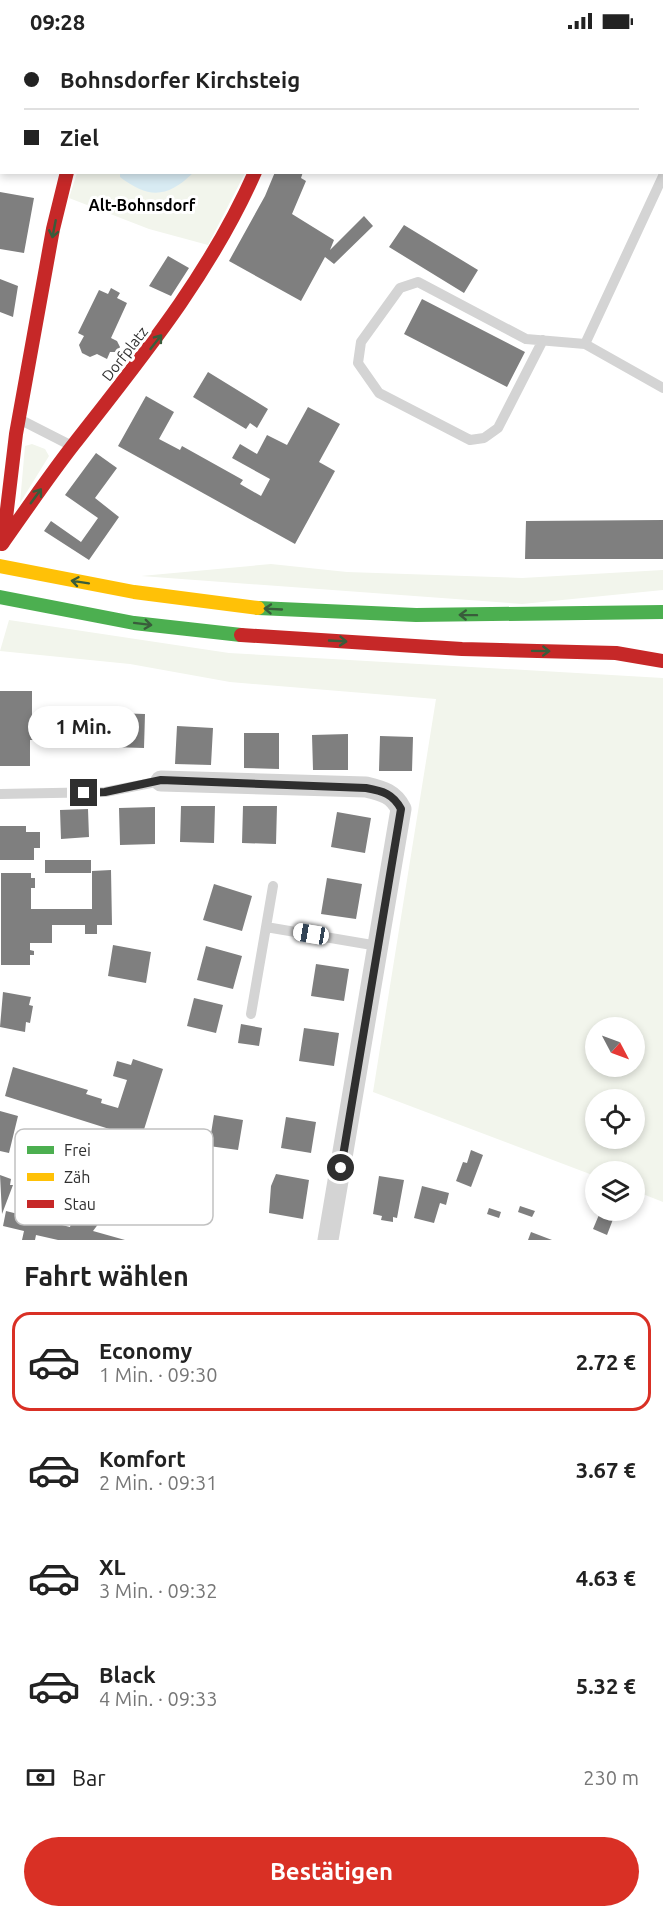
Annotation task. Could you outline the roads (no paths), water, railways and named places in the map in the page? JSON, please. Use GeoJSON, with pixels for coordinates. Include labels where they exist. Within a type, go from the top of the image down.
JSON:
{"type":"FeatureCollection","features":[{"type":"Feature","properties":{"kind":"main road","name":"Dorfplatz"},"geometry":{"type":"LineString","coordinates":[[1,549],[5,497],[55,223],[67,174]]}},
{"type":"Feature","properties":{"kind":"main road","name":"Dorfplatz"},"geometry":{"type":"LineString","coordinates":[[1,549],[72,447],[186,300],[222,239],[254,174]]}},
{"type":"Feature","properties":{"kind":"main road"},"geometry":{"type":"LineString","coordinates":[[0,566],[50,577],[203,602],[267,609],[526,616],[663,612]]}},
{"type":"Feature","properties":{"kind":"main road"},"geometry":{"type":"LineString","coordinates":[[0,597],[134,623],[247,636],[462,649],[616,653],[663,661]]}},
{"type":"Feature","properties":{"kind":"main road"},"geometry":{"type":"LineString","coordinates":[[616,653],[663,645]]}},
{"type":"Feature","properties":{"kind":"street"},"geometry":{"type":"LineString","coordinates":[[161,780],[366,788],[383,791],[396,798],[401,809],[328,1240]]}},
{"type":"Feature","properties":{"kind":"lane"},"geometry":{"type":"LineString","coordinates":[[585,344],[663,176]]}},
{"type":"Feature","properties":{"kind":"lane"},"geometry":{"type":"LineString","coordinates":[[543,340],[498,428],[484,438],[470,440],[379,393],[358,363],[361,342],[400,288],[418,282],[526,339],[543,340],[585,344],[663,388]]}},
{"type":"Feature","properties":{"kind":"lane"},"geometry":{"type":"LineString","coordinates":[[19,419],[72,447]]}},
{"type":"Feature","properties":{"kind":"lane"},"geometry":{"type":"LineString","coordinates":[[0,794],[105,792],[161,780]]}},
{"type":"Feature","properties":{"kind":"lane"},"geometry":{"type":"LineString","coordinates":[[250,1014],[273,886]]}},
{"type":"Feature","properties":{"kind":"lane"},"geometry":{"type":"LineString","coordinates":[[266,927],[378,946]]}},
{"type":"Feature","properties":{"kind":"district","name":"Alt-Bohnsdorf"},"geometry":{"type":"Point","coordinates":[142,205]}}]}
